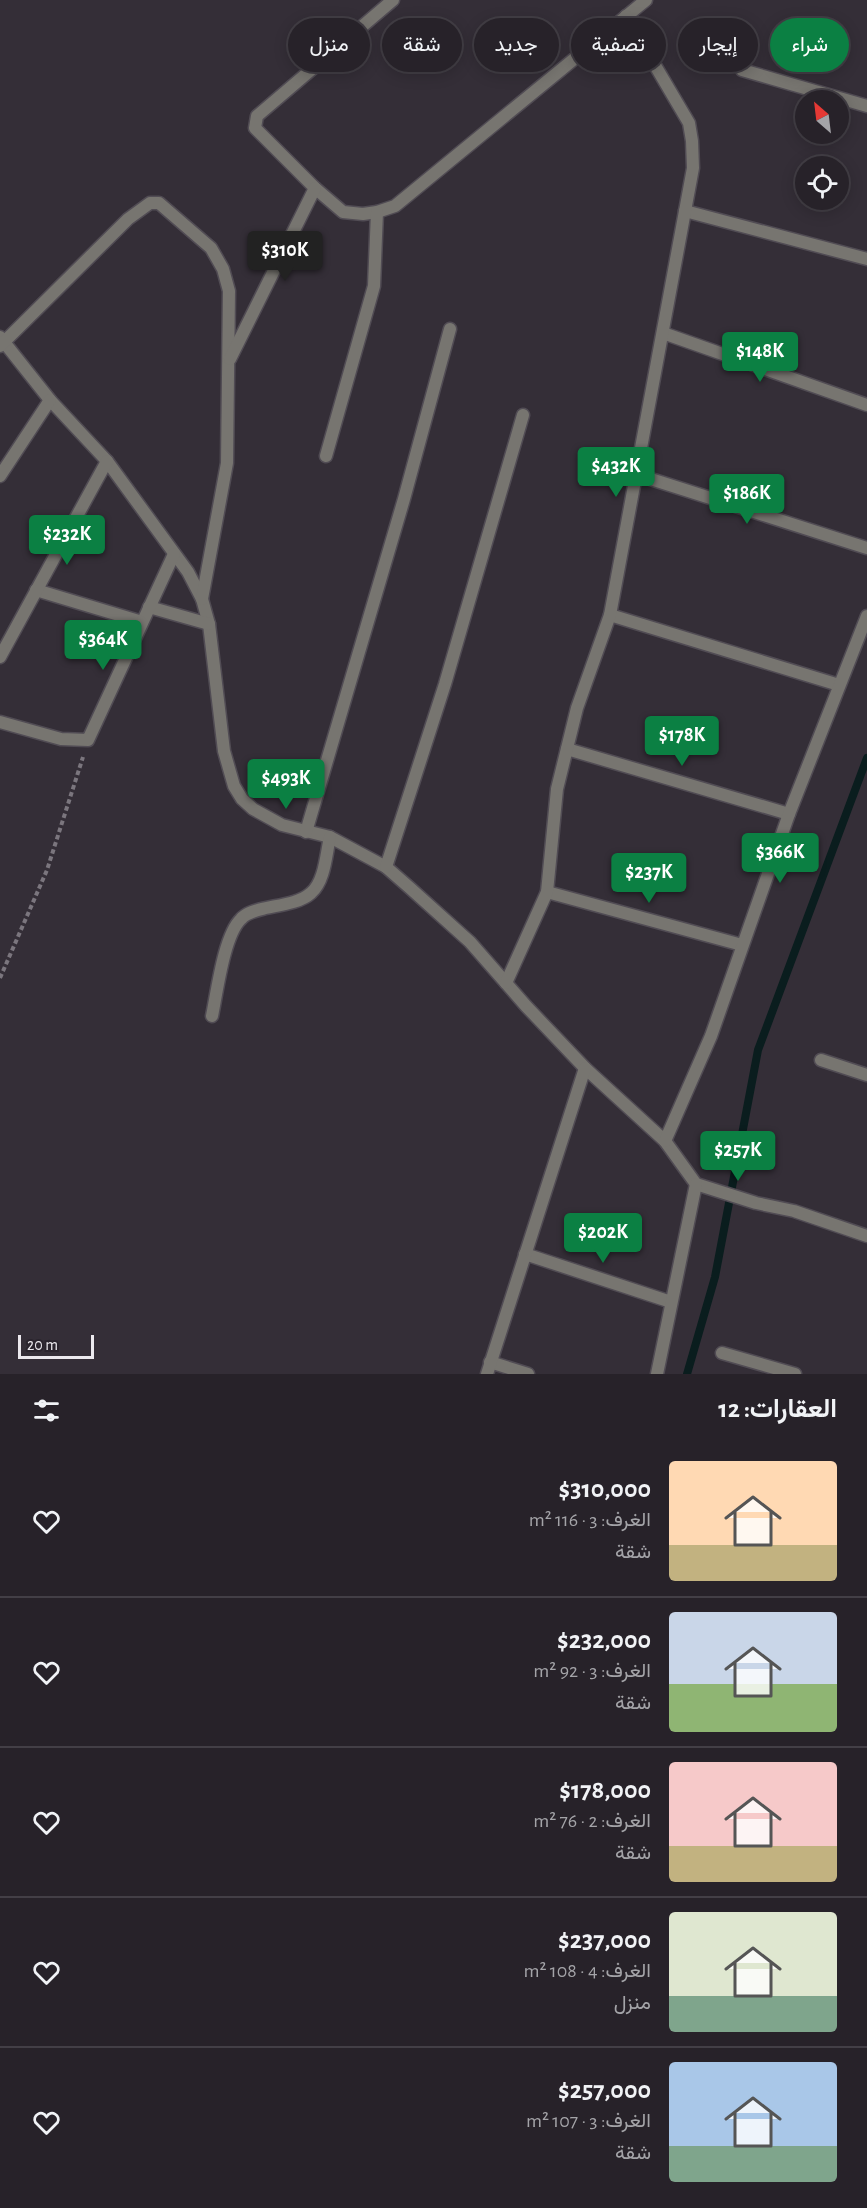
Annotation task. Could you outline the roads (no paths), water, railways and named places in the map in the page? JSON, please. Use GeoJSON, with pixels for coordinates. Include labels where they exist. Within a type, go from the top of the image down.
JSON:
{"type":"FeatureCollection","features":[{"type":"Feature","properties":{"kind":"street"},"geometry":{"type":"LineString","coordinates":[[393,0],[257,116],[255,128],[315,188],[343,212],[363,214],[395,206],[646,0]]}},
{"type":"Feature","properties":{"kind":"street"},"geometry":{"type":"LineString","coordinates":[[506,983],[547,892],[557,789],[577,708],[610,615],[693,168],[692,141],[688,123],[626,16]]}},
{"type":"Feature","properties":{"kind":"street"},"geometry":{"type":"LineString","coordinates":[[749,72],[867,106]]}},
{"type":"Feature","properties":{"kind":"street"},"geometry":{"type":"LineString","coordinates":[[228,363],[315,188]]}},
{"type":"Feature","properties":{"kind":"street"},"geometry":{"type":"LineString","coordinates":[[202,599],[227,463],[229,291],[223,269],[211,248],[159,203],[150,203],[128,219],[1,342],[50,400],[107,461],[188,572],[202,599],[208,624],[224,751],[234,786],[242,799],[282,825],[330,837],[386,867],[470,942],[585,1068],[665,1141],[696,1184],[756,1203],[794,1211],[867,1236]]}},
{"type":"Feature","properties":{"kind":"street"},"geometry":{"type":"LineString","coordinates":[[685,211],[867,259]]}},
{"type":"Feature","properties":{"kind":"street"},"geometry":{"type":"LineString","coordinates":[[326,456],[374,286],[376,212]]}},
{"type":"Feature","properties":{"kind":"street"},"geometry":{"type":"LineString","coordinates":[[306,832],[404,499],[450,329]]}},
{"type":"Feature","properties":{"kind":"street"},"geometry":{"type":"LineString","coordinates":[[663,333],[867,405]]}},
{"type":"Feature","properties":{"kind":"street"},"geometry":{"type":"LineString","coordinates":[[0,476],[50,400]]}},
{"type":"Feature","properties":{"kind":"street"},"geometry":{"type":"LineString","coordinates":[[386,867],[445,684],[523,415]]}},
{"type":"Feature","properties":{"kind":"street"},"geometry":{"type":"LineString","coordinates":[[0,657],[107,461]]}},
{"type":"Feature","properties":{"kind":"street"},"geometry":{"type":"LineString","coordinates":[[635,474],[867,548]]}},
{"type":"Feature","properties":{"kind":"street"},"geometry":{"type":"LineString","coordinates":[[0,722],[61,739],[88,740],[174,554]]}},
{"type":"Feature","properties":{"kind":"street"},"geometry":{"type":"LineString","coordinates":[[36,590],[142,622]]}},
{"type":"Feature","properties":{"kind":"street"},"geometry":{"type":"LineString","coordinates":[[149,607],[208,624]]}},
{"type":"Feature","properties":{"kind":"street"},"geometry":{"type":"LineString","coordinates":[[610,615],[839,685]]}},
{"type":"Feature","properties":{"kind":"street"},"geometry":{"type":"LineString","coordinates":[[665,1141],[711,1036],[789,814],[867,616]]}},
{"type":"Feature","properties":{"kind":"street"},"geometry":{"type":"LineString","coordinates":[[567,749],[789,814]]}},
{"type":"Feature","properties":{"kind":"street"},"geometry":{"type":"LineString","coordinates":[[212,1016],[234,927],[242,917],[310,894],[320,879],[330,837]]}},
{"type":"Feature","properties":{"kind":"street"},"geometry":{"type":"LineString","coordinates":[[547,892],[742,945]]}},
{"type":"Feature","properties":{"kind":"street"},"geometry":{"type":"LineString","coordinates":[[821,1060],[867,1075]]}},
{"type":"Feature","properties":{"kind":"street"},"geometry":{"type":"LineString","coordinates":[[528,1374],[489,1368],[585,1068]]}},
{"type":"Feature","properties":{"kind":"street"},"geometry":{"type":"LineString","coordinates":[[657,1374],[696,1184]]}},
{"type":"Feature","properties":{"kind":"street"},"geometry":{"type":"LineString","coordinates":[[525,1254],[671,1302]]}},
{"type":"Feature","properties":{"kind":"street"},"geometry":{"type":"LineString","coordinates":[[722,1353],[795,1374]]}},
{"type":"Feature","properties":{"kind":"waterway"},"geometry":{"type":"LineString","coordinates":[[687,1374],[715,1277],[758,1050],[867,758]]}}]}
